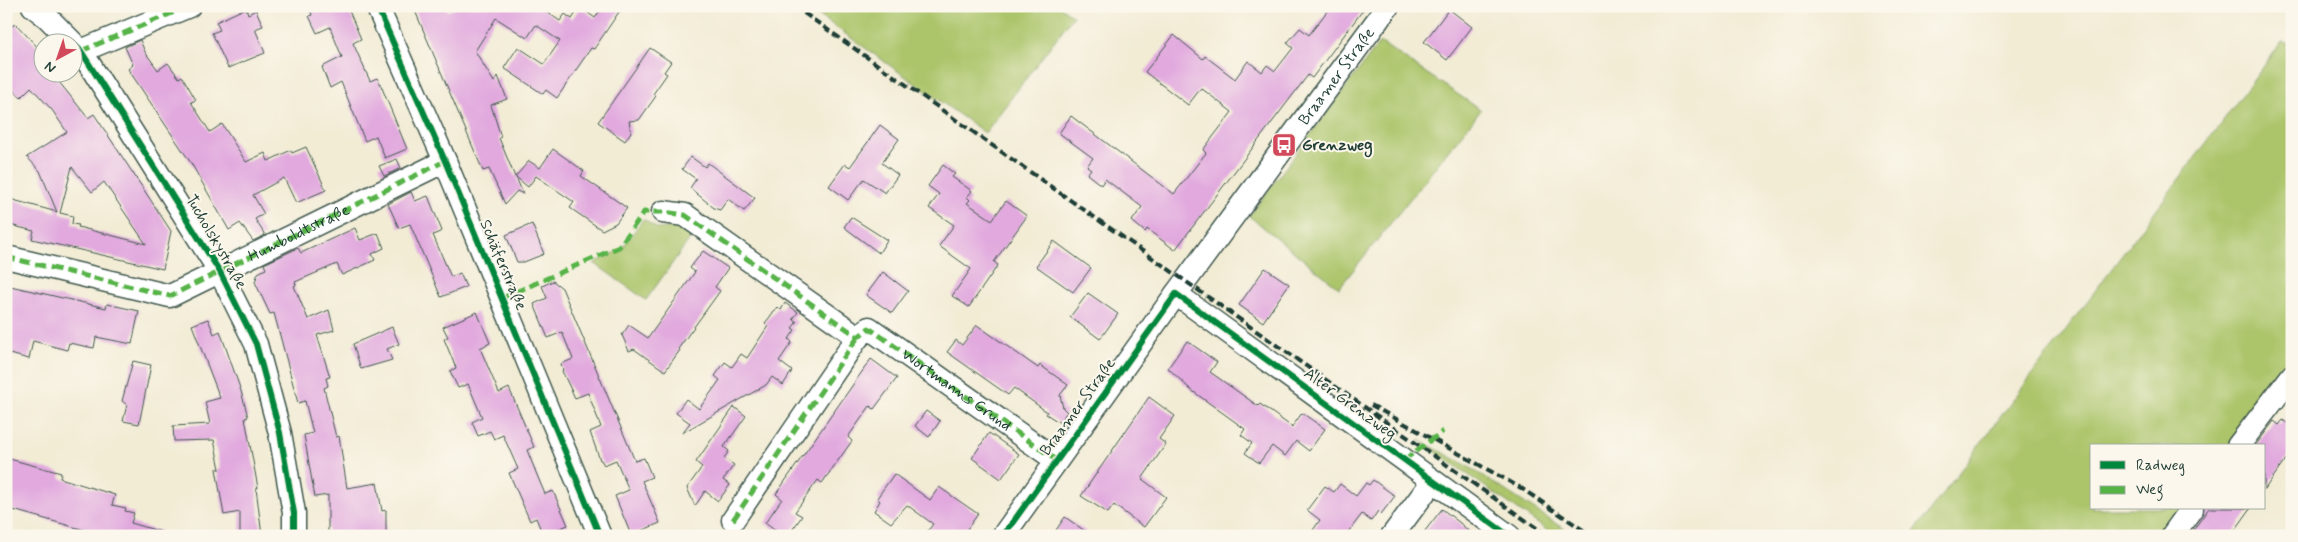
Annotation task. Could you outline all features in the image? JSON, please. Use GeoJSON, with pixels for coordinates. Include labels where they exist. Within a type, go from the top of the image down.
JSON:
{"type":"FeatureCollection","features":[{"type":"Feature","properties":{"kind":"street","name":"Tucholskystraße"},"geometry":{"type":"LineString","coordinates":[[33,6],[61,32]]}},
{"type":"Feature","properties":{"kind":"street"},"geometry":{"type":"LineString","coordinates":[[82,44],[189,6]]}},
{"type":"Feature","properties":{"kind":"street","name":"Schäferstraße"},"geometry":{"type":"LineString","coordinates":[[377,6],[445,161],[600,536]]}},
{"type":"Feature","properties":{"kind":"street","name":"Braamer Straße"},"geometry":{"type":"LineString","coordinates":[[1003,536],[1176,294],[1388,6]]}},
{"type":"Feature","properties":{"kind":"street","name":"Tucholskystraße"},"geometry":{"type":"LineString","coordinates":[[82,57],[220,272],[258,352],[280,433],[294,513],[294,536]]}},
{"type":"Feature","properties":{"kind":"street","name":"Humboldtstraße"},"geometry":{"type":"LineString","coordinates":[[6,257],[170,296],[445,161]]}},
{"type":"Feature","properties":{"kind":"street"},"geometry":{"type":"LineString","coordinates":[[663,212],[685,215],[858,337],[733,520]]}},
{"type":"Feature","properties":{"kind":"street","name":"Alter Grenzweg"},"geometry":{"type":"LineString","coordinates":[[1176,294],[1509,536]]}},
{"type":"Feature","properties":{"kind":"street","name":"Wortmanns Grund"},"geometry":{"type":"LineString","coordinates":[[858,337],[869,328],[1056,460]]}},
{"type":"Feature","properties":{"kind":"street"},"geometry":{"type":"LineString","coordinates":[[2240,444],[2292,376]]}},
{"type":"Feature","properties":{"kind":"street"},"geometry":{"type":"LineString","coordinates":[[1392,536],[1433,481]]}},
{"type":"Feature","properties":{"kind":"street"},"geometry":{"type":"LineString","coordinates":[[2172,536],[2191,510]]}},
{"type":"Feature","properties":{"kind":"green space"},"geometry":{"type":"Polygon","coordinates":[[[806,6],[1059,6],[1073,16],[985,133],[806,6]]]}},
{"type":"Feature","properties":{"kind":"green space"},"geometry":{"type":"Polygon","coordinates":[[[1380,42],[1481,110],[1339,288],[1249,216],[1380,42]]]}},
{"type":"Feature","properties":{"kind":"green space"},"geometry":{"type":"Polygon","coordinates":[[[2282,42],[2292,44],[2292,368],[2235,444],[2090,444],[2090,510],[2186,510],[2167,536],[1911,536],[2282,42]]]}},
{"type":"Feature","properties":{"kind":"green space"},"geometry":{"type":"Polygon","coordinates":[[[643,219],[658,229],[680,226],[694,233],[646,300],[594,263],[621,250],[643,219]]]}},
{"type":"Feature","properties":{"kind":"green space"},"geometry":{"type":"Polygon","coordinates":[[[1419,440],[1466,465],[1575,536],[1555,536],[1419,440]]]}},
{"type":"Feature","properties":{"kind":"building"},"geometry":{"type":"Polygon","coordinates":[[[309,6],[347,6],[361,39],[353,43],[370,81],[377,78],[380,83],[407,149],[385,158],[376,136],[365,141],[341,82],[330,88],[322,67],[342,57],[330,27],[317,33],[309,16],[312,15],[309,6]]]}},
{"type":"Feature","properties":{"kind":"building"},"geometry":{"type":"Polygon","coordinates":[[[413,6],[446,6],[448,11],[460,6],[538,6],[560,21],[565,14],[572,19],[580,7],[595,18],[603,6],[623,6],[594,49],[591,48],[557,98],[546,90],[543,94],[504,68],[518,47],[544,64],[560,41],[536,25],[527,38],[496,18],[475,51],[494,82],[498,76],[507,99],[491,105],[501,137],[499,138],[515,177],[529,161],[540,168],[553,149],[584,171],[581,176],[627,208],[616,223],[602,230],[570,208],[574,202],[536,176],[528,187],[516,177],[523,194],[517,191],[505,204],[489,169],[483,171],[413,6]]]}},
{"type":"Feature","properties":{"kind":"building"},"geometry":{"type":"Polygon","coordinates":[[[1331,6],[1366,6],[1312,78],[1308,75],[1175,250],[1147,229],[1145,232],[1132,221],[1142,207],[1105,179],[1101,185],[1087,174],[1091,169],[1087,166],[1093,158],[1059,133],[1071,116],[1174,194],[1206,153],[1203,150],[1232,112],[1201,88],[1188,105],[1145,72],[1174,35],[1203,59],[1205,56],[1235,79],[1248,61],[1262,72],[1267,65],[1275,71],[1293,48],[1287,43],[1300,28],[1309,35],[1331,6]]]}},
{"type":"Feature","properties":{"kind":"building"},"geometry":{"type":"Polygon","coordinates":[[[246,8],[248,14],[256,10],[263,26],[255,29],[265,53],[228,68],[212,33],[220,30],[216,22],[246,8]]]}},
{"type":"Feature","properties":{"kind":"building"},"geometry":{"type":"Polygon","coordinates":[[[1449,9],[1472,27],[1447,60],[1424,42],[1449,9]]]}},
{"type":"Feature","properties":{"kind":"building"},"geometry":{"type":"Polygon","coordinates":[[[6,20],[13,26],[15,23],[32,41],[32,82],[59,82],[88,118],[94,114],[171,231],[163,269],[32,239],[34,231],[6,224],[6,198],[57,212],[40,171],[27,157],[67,132],[52,110],[31,87],[21,97],[6,84],[6,20]],[[72,167],[60,213],[73,216],[72,224],[79,225],[78,227],[146,244],[104,182],[92,192],[72,167]]]}},
{"type":"Feature","properties":{"kind":"building"},"geometry":{"type":"Polygon","coordinates":[[[140,40],[145,52],[158,70],[168,63],[179,78],[182,76],[196,100],[191,102],[210,132],[222,124],[246,162],[265,153],[268,161],[291,150],[292,153],[306,147],[326,190],[296,203],[284,178],[253,195],[264,214],[255,219],[265,235],[253,241],[240,223],[229,230],[191,163],[128,69],[133,65],[125,47],[140,40]]]}},
{"type":"Feature","properties":{"kind":"building"},"geometry":{"type":"Polygon","coordinates":[[[650,48],[671,62],[664,72],[667,74],[653,94],[656,96],[639,120],[629,121],[631,132],[625,141],[598,122],[650,48]]]}},
{"type":"Feature","properties":{"kind":"building"},"geometry":{"type":"Polygon","coordinates":[[[880,125],[899,139],[882,163],[898,175],[885,193],[864,179],[848,200],[829,186],[845,164],[850,167],[880,125]]]}},
{"type":"Feature","properties":{"kind":"building"},"geometry":{"type":"Polygon","coordinates":[[[691,157],[705,167],[708,163],[755,198],[744,211],[728,199],[720,210],[714,208],[690,188],[696,179],[682,169],[691,157]]]}},
{"type":"Feature","properties":{"kind":"building"},"geometry":{"type":"Polygon","coordinates":[[[397,159],[401,168],[384,176],[379,166],[397,159]]]}},
{"type":"Feature","properties":{"kind":"building"},"geometry":{"type":"Polygon","coordinates":[[[943,165],[955,174],[952,177],[972,191],[967,197],[970,200],[967,203],[992,220],[1006,201],[1027,216],[994,262],[998,265],[969,307],[952,296],[971,269],[939,246],[954,225],[929,208],[939,194],[928,186],[943,165]]]}},
{"type":"Feature","properties":{"kind":"building"},"geometry":{"type":"Polygon","coordinates":[[[411,192],[415,201],[428,196],[442,231],[433,235],[451,277],[460,273],[466,287],[441,297],[410,224],[399,228],[388,204],[411,192]]]}},
{"type":"Feature","properties":{"kind":"building"},"geometry":{"type":"Polygon","coordinates":[[[851,217],[887,240],[879,253],[844,227],[851,217]]]}},
{"type":"Feature","properties":{"kind":"building"},"geometry":{"type":"Polygon","coordinates":[[[532,224],[544,254],[524,262],[517,262],[506,235],[532,224]]]}},
{"type":"Feature","properties":{"kind":"building"},"geometry":{"type":"Polygon","coordinates":[[[355,228],[360,240],[378,233],[384,248],[372,254],[375,260],[342,275],[337,264],[295,282],[296,285],[294,286],[308,319],[329,310],[334,330],[317,335],[330,377],[326,378],[328,386],[324,388],[336,437],[339,436],[347,488],[377,483],[382,511],[386,510],[386,536],[328,536],[328,495],[315,497],[304,435],[313,433],[305,401],[298,403],[274,313],[270,314],[255,282],[258,273],[266,269],[264,264],[298,248],[301,253],[355,228]]]}},
{"type":"Feature","properties":{"kind":"building"},"geometry":{"type":"Polygon","coordinates":[[[1054,241],[1091,268],[1073,292],[1036,266],[1054,241]]]}},
{"type":"Feature","properties":{"kind":"building"},"geometry":{"type":"Polygon","coordinates":[[[703,251],[728,268],[715,287],[720,291],[678,349],[680,350],[665,371],[634,349],[629,351],[622,335],[629,325],[648,338],[695,272],[690,268],[703,251]]]}},
{"type":"Feature","properties":{"kind":"building"},"geometry":{"type":"Polygon","coordinates":[[[1265,268],[1289,284],[1263,322],[1239,305],[1265,268]]]}},
{"type":"Feature","properties":{"kind":"building"},"geometry":{"type":"Polygon","coordinates":[[[883,272],[908,291],[892,313],[866,295],[883,272]]]}},
{"type":"Feature","properties":{"kind":"building"},"geometry":{"type":"Polygon","coordinates":[[[553,281],[562,288],[635,461],[644,458],[652,477],[642,481],[660,523],[631,535],[615,496],[629,490],[616,460],[604,465],[600,460],[590,432],[601,427],[588,393],[575,398],[562,371],[561,364],[573,359],[562,332],[548,338],[534,304],[547,298],[542,286],[553,281]]]}},
{"type":"Feature","properties":{"kind":"building"},"geometry":{"type":"Polygon","coordinates":[[[6,285],[106,308],[107,304],[139,311],[132,344],[96,337],[94,348],[69,343],[67,350],[33,341],[29,359],[6,353],[6,285]]]}},
{"type":"Feature","properties":{"kind":"building"},"geometry":{"type":"Polygon","coordinates":[[[1088,293],[1118,314],[1100,339],[1070,317],[1088,293]]]}},
{"type":"Feature","properties":{"kind":"building"},"geometry":{"type":"Polygon","coordinates":[[[785,303],[798,312],[793,319],[797,322],[792,328],[795,330],[789,339],[792,342],[779,361],[792,371],[783,385],[772,377],[766,385],[682,433],[690,423],[676,413],[686,399],[699,409],[720,380],[715,376],[725,362],[732,367],[741,354],[747,358],[768,326],[765,323],[778,307],[781,310],[785,303]]]}},
{"type":"Feature","properties":{"kind":"building"},"geometry":{"type":"Polygon","coordinates":[[[477,312],[490,343],[480,348],[499,393],[509,388],[534,447],[527,450],[545,494],[553,491],[568,525],[543,535],[536,518],[530,521],[509,473],[518,469],[503,435],[494,439],[490,431],[478,436],[472,422],[482,417],[468,384],[458,388],[450,371],[456,368],[444,339],[448,337],[443,327],[477,312]]]}},
{"type":"Feature","properties":{"kind":"building"},"geometry":{"type":"Polygon","coordinates":[[[208,319],[214,334],[220,331],[248,417],[245,418],[258,488],[256,488],[262,536],[240,536],[240,512],[224,515],[216,469],[220,469],[214,440],[174,441],[173,426],[210,424],[205,402],[220,398],[192,325],[208,319]]]}},
{"type":"Feature","properties":{"kind":"building"},"geometry":{"type":"Polygon","coordinates":[[[977,325],[1038,368],[1040,365],[1068,385],[1060,395],[1063,408],[1067,412],[1064,416],[1065,426],[1046,414],[1047,412],[1014,388],[1008,395],[947,352],[956,340],[962,345],[977,325]]]}},
{"type":"Feature","properties":{"kind":"building"},"geometry":{"type":"Polygon","coordinates":[[[392,327],[399,344],[387,349],[392,360],[361,369],[353,344],[392,327]]]}},
{"type":"Feature","properties":{"kind":"building"},"geometry":{"type":"Polygon","coordinates":[[[1187,341],[1217,362],[1210,372],[1258,406],[1260,404],[1292,427],[1302,413],[1325,429],[1309,451],[1296,441],[1285,456],[1272,446],[1259,463],[1245,453],[1252,443],[1241,435],[1245,429],[1191,390],[1168,368],[1187,341]]]}},
{"type":"Feature","properties":{"kind":"building"},"geometry":{"type":"Polygon","coordinates":[[[871,359],[897,378],[874,409],[870,406],[848,437],[852,441],[822,483],[818,480],[795,512],[802,516],[788,536],[783,536],[765,523],[782,499],[776,494],[871,359]]]}},
{"type":"Feature","properties":{"kind":"building"},"geometry":{"type":"Polygon","coordinates":[[[133,361],[151,365],[139,424],[123,421],[127,405],[122,401],[133,361]]]}},
{"type":"Feature","properties":{"kind":"building"},"geometry":{"type":"Polygon","coordinates":[[[1149,397],[1175,416],[1159,439],[1166,444],[1142,479],[1166,497],[1144,527],[1114,505],[1108,513],[1081,496],[1149,397]]]}},
{"type":"Feature","properties":{"kind":"building"},"geometry":{"type":"Polygon","coordinates":[[[734,407],[746,416],[724,447],[729,451],[724,458],[734,465],[723,480],[730,485],[718,501],[705,491],[695,506],[687,488],[702,467],[696,462],[734,407]]]}},
{"type":"Feature","properties":{"kind":"building"},"geometry":{"type":"Polygon","coordinates":[[[926,411],[940,421],[929,437],[915,426],[926,411]]]}},
{"type":"Feature","properties":{"kind":"building"},"geometry":{"type":"Polygon","coordinates":[[[2283,420],[2292,427],[2292,451],[2266,487],[2266,444],[2257,444],[2274,421],[2279,425],[2283,420]]]}},
{"type":"Feature","properties":{"kind":"building"},"geometry":{"type":"Polygon","coordinates":[[[989,433],[1019,454],[1001,479],[972,458],[989,433]]]}},
{"type":"Feature","properties":{"kind":"building"},"geometry":{"type":"Polygon","coordinates":[[[6,458],[61,473],[60,478],[115,495],[112,505],[126,508],[125,511],[134,513],[131,523],[162,532],[161,536],[106,536],[6,508],[6,458]]]}},
{"type":"Feature","properties":{"kind":"building"},"geometry":{"type":"Polygon","coordinates":[[[894,474],[930,500],[939,487],[978,514],[962,536],[924,536],[933,524],[907,505],[891,523],[874,511],[880,501],[877,498],[894,474]]]}},
{"type":"Feature","properties":{"kind":"building"},"geometry":{"type":"Polygon","coordinates":[[[1373,480],[1395,496],[1381,514],[1378,511],[1371,521],[1362,514],[1345,536],[1309,536],[1320,520],[1307,510],[1325,486],[1334,492],[1340,484],[1356,496],[1366,483],[1369,485],[1373,480]]]}},
{"type":"Feature","properties":{"kind":"building"},"geometry":{"type":"Polygon","coordinates":[[[1442,509],[1460,523],[1474,536],[1421,536],[1442,509]]]}},
{"type":"Feature","properties":{"kind":"building"},"geometry":{"type":"Polygon","coordinates":[[[2208,510],[2250,510],[2231,536],[2189,536],[2208,510]]]}},
{"type":"Feature","properties":{"kind":"building"},"geometry":{"type":"Polygon","coordinates":[[[1065,517],[1092,536],[1052,536],[1065,517]]]}},
{"type":"Feature","properties":{"kind":"railway"},"geometry":{"type":"LineString","coordinates":[[794,6],[1548,536]]}},
{"type":"Feature","properties":{"kind":"railway"},"geometry":{"type":"LineString","coordinates":[[1371,405],[1521,488],[1592,536]]}},
{"type":"Feature","properties":{"kind":"marked path"},"geometry":{"type":"LineString","coordinates":[[82,51],[189,6]]}},
{"type":"Feature","properties":{"kind":"marked path"},"geometry":{"type":"LineString","coordinates":[[6,257],[170,296],[445,161]]}},
{"type":"Feature","properties":{"kind":"marked path"},"geometry":{"type":"LineString","coordinates":[[502,298],[619,247],[644,212],[685,215],[858,337],[869,328],[1056,460]]}},
{"type":"Feature","properties":{"kind":"marked path"},"geometry":{"type":"LineString","coordinates":[[733,520],[858,337]]}},
{"type":"Feature","properties":{"kind":"marked path"},"geometry":{"type":"LineString","coordinates":[[1404,460],[1443,431]]}},
{"type":"Feature","properties":{"kind":"cycle path"},"geometry":{"type":"LineString","coordinates":[[377,6],[445,161],[600,536]]}},
{"type":"Feature","properties":{"kind":"cycle path"},"geometry":{"type":"LineString","coordinates":[[82,53],[220,272],[256,344],[280,433],[294,513],[294,536]]}},
{"type":"Feature","properties":{"kind":"cycle path"},"geometry":{"type":"LineString","coordinates":[[1003,536],[1176,294],[1509,536]]}},
{"type":"Feature","properties":{"kind":"place","name":"Grenzweg"},"geometry":{"type":"Point","coordinates":[1284,145]}}]}
